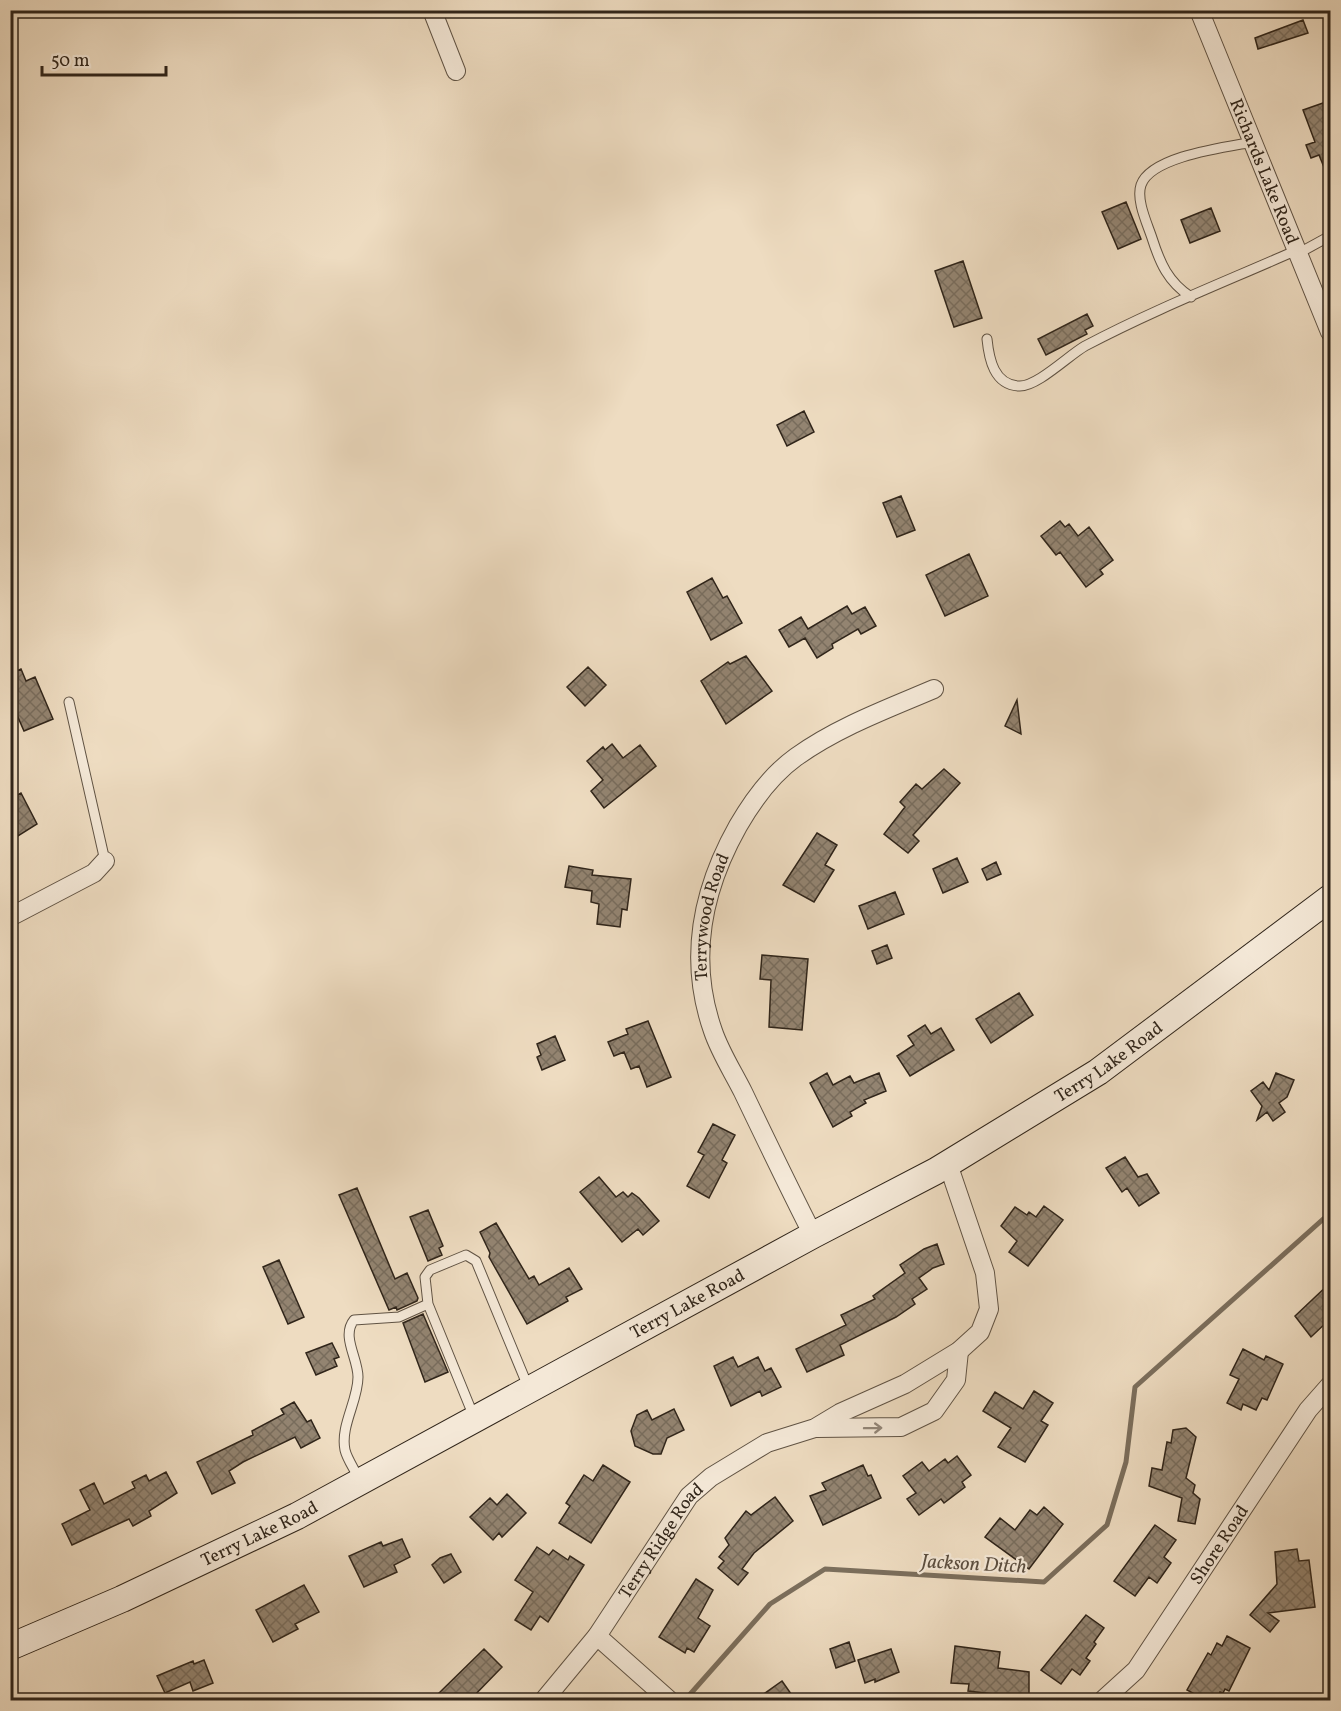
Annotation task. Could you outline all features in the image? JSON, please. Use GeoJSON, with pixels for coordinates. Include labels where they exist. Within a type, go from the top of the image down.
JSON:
{"type":"FeatureCollection","features":[{"type":"Feature","properties":{"kind":"main road","name":"Terry Lake Road"},"geometry":{"type":"LineString","coordinates":[[10,1647],[122,1599],[297,1516],[948,1164],[1098,1072],[1330,898]]}},
{"type":"Feature","properties":{"kind":"street"},"geometry":{"type":"LineString","coordinates":[[432,10],[456,71]]}},
{"type":"Feature","properties":{"kind":"street","name":"Richards Lake Road"},"geometry":{"type":"LineString","coordinates":[[1199,10],[1330,332]]}},
{"type":"Feature","properties":{"kind":"street","name":"Terrywood Road"},"geometry":{"type":"LineString","coordinates":[[813,1235],[713,1032],[701,988],[699,954],[707,895],[722,855],[747,810],[769,781],[794,758],[832,733],[934,689]]}},
{"type":"Feature","properties":{"kind":"street"},"geometry":{"type":"LineString","coordinates":[[10,917],[94,873],[105,861]]}},
{"type":"Feature","properties":{"kind":"street","name":"Terry Ridge Road"},"geometry":{"type":"LineString","coordinates":[[544,1701],[597,1636],[689,1497],[738,1458],[767,1443],[815,1428],[840,1413],[904,1384],[959,1351],[980,1332],[989,1309],[985,1273],[948,1164]]}},
{"type":"Feature","properties":{"kind":"street","name":"Terry Ridge Road"},"geometry":{"type":"LineString","coordinates":[[815,1428],[901,1427],[934,1411],[956,1380],[959,1351]]}},
{"type":"Feature","properties":{"kind":"street","name":"Shore Road"},"geometry":{"type":"LineString","coordinates":[[1103,1701],[1137,1670],[1308,1410],[1330,1385]]}},
{"type":"Feature","properties":{"kind":"street"},"geometry":{"type":"LineString","coordinates":[[597,1636],[669,1701]]}},
{"type":"Feature","properties":{"kind":"lane"},"geometry":{"type":"LineString","coordinates":[[1191,297],[1174,285],[1156,251],[1142,210],[1141,185],[1151,171],[1192,154],[1253,142]]}},
{"type":"Feature","properties":{"kind":"lane"},"geometry":{"type":"LineString","coordinates":[[987,339],[990,365],[1007,384],[1022,387],[1040,378],[1083,347],[1330,236]]}},
{"type":"Feature","properties":{"kind":"lane"},"geometry":{"type":"LineString","coordinates":[[69,702],[105,861]]}},
{"type":"Feature","properties":{"kind":"lane"},"geometry":{"type":"LineString","coordinates":[[476,1421],[428,1304],[425,1277],[430,1270],[466,1255],[476,1261],[530,1391]]}},
{"type":"Feature","properties":{"kind":"lane"},"geometry":{"type":"LineString","coordinates":[[361,1482],[345,1449],[346,1430],[358,1380],[358,1367],[348,1333],[351,1324],[354,1320],[399,1317],[428,1304]]}},
{"type":"Feature","properties":{"kind":"building"},"geometry":{"type":"Polygon","coordinates":[[[1303,20],[1308,33],[1258,49],[1255,38],[1303,20]]]}},
{"type":"Feature","properties":{"kind":"building"},"geometry":{"type":"Polygon","coordinates":[[[1323,103],[1330,124],[1330,182],[1319,155],[1311,158],[1306,145],[1315,142],[1303,110],[1323,103]]]}},
{"type":"Feature","properties":{"kind":"building"},"geometry":{"type":"Polygon","coordinates":[[[1126,202],[1141,239],[1118,249],[1102,212],[1126,202]]]}},
{"type":"Feature","properties":{"kind":"building"},"geometry":{"type":"Polygon","coordinates":[[[1211,208],[1220,231],[1190,243],[1181,220],[1211,208]]]}},
{"type":"Feature","properties":{"kind":"building"},"geometry":{"type":"Polygon","coordinates":[[[963,261],[982,318],[954,327],[935,271],[963,261]]]}},
{"type":"Feature","properties":{"kind":"building"},"geometry":{"type":"Polygon","coordinates":[[[1087,314],[1093,326],[1085,330],[1087,334],[1046,355],[1038,339],[1087,314]]]}},
{"type":"Feature","properties":{"kind":"building"},"geometry":{"type":"Polygon","coordinates":[[[804,411],[814,432],[787,446],[777,425],[804,411]]]}},
{"type":"Feature","properties":{"kind":"building"},"geometry":{"type":"Polygon","coordinates":[[[901,496],[915,530],[897,537],[883,503],[901,496]]]}},
{"type":"Feature","properties":{"kind":"building"},"geometry":{"type":"Polygon","coordinates":[[[1060,521],[1065,527],[1069,524],[1078,536],[1089,527],[1113,560],[1100,570],[1103,574],[1086,587],[1060,552],[1056,555],[1041,536],[1060,521]]]}},
{"type":"Feature","properties":{"kind":"building"},"geometry":{"type":"Polygon","coordinates":[[[969,554],[988,596],[945,616],[926,575],[969,554]]]}},
{"type":"Feature","properties":{"kind":"building"},"geometry":{"type":"Polygon","coordinates":[[[712,578],[723,598],[727,596],[742,623],[711,640],[687,592],[712,578]]]}},
{"type":"Feature","properties":{"kind":"building"},"geometry":{"type":"Polygon","coordinates":[[[847,606],[852,614],[865,607],[876,626],[861,634],[858,629],[832,644],[833,648],[817,658],[805,638],[789,647],[779,630],[801,617],[808,629],[847,606]]]}},
{"type":"Feature","properties":{"kind":"building"},"geometry":{"type":"Polygon","coordinates":[[[746,656],[772,691],[726,724],[701,681],[728,662],[730,664],[746,656]]]}},
{"type":"Feature","properties":{"kind":"building"},"geometry":{"type":"Polygon","coordinates":[[[588,667],[606,685],[585,706],[567,687],[588,667]]]}},
{"type":"Feature","properties":{"kind":"building"},"geometry":{"type":"Polygon","coordinates":[[[21,669],[26,681],[35,677],[53,719],[24,731],[10,699],[10,674],[21,669]]]}},
{"type":"Feature","properties":{"kind":"building"},"geometry":{"type":"Polygon","coordinates":[[[1017,700],[1021,734],[1005,726],[1017,700]]]}},
{"type":"Feature","properties":{"kind":"building"},"geometry":{"type":"Polygon","coordinates":[[[612,744],[623,758],[640,745],[656,766],[604,808],[591,791],[603,780],[587,761],[603,747],[605,750],[612,744]]]}},
{"type":"Feature","properties":{"kind":"building"},"geometry":{"type":"Polygon","coordinates":[[[944,769],[960,783],[913,835],[919,841],[908,853],[884,834],[905,807],[900,802],[916,784],[922,789],[944,769]]]}},
{"type":"Feature","properties":{"kind":"building"},"geometry":{"type":"Polygon","coordinates":[[[21,793],[37,824],[10,841],[10,799],[21,793]]]}},
{"type":"Feature","properties":{"kind":"building"},"geometry":{"type":"Polygon","coordinates":[[[817,833],[837,845],[825,865],[834,870],[814,902],[783,885],[817,833]]]}},
{"type":"Feature","properties":{"kind":"building"},"geometry":{"type":"Polygon","coordinates":[[[957,858],[968,882],[943,893],[933,869],[957,858]]]}},
{"type":"Feature","properties":{"kind":"building"},"geometry":{"type":"Polygon","coordinates":[[[996,862],[1001,874],[987,880],[982,869],[996,862]]]}},
{"type":"Feature","properties":{"kind":"building"},"geometry":{"type":"Polygon","coordinates":[[[569,866],[593,870],[592,875],[631,879],[627,910],[622,909],[620,927],[597,924],[599,904],[591,902],[592,891],[565,887],[569,866]]]}},
{"type":"Feature","properties":{"kind":"building"},"geometry":{"type":"Polygon","coordinates":[[[895,892],[904,914],[868,929],[859,906],[895,892]]]}},
{"type":"Feature","properties":{"kind":"building"},"geometry":{"type":"Polygon","coordinates":[[[887,945],[892,958],[877,964],[872,951],[887,945]]]}},
{"type":"Feature","properties":{"kind":"building"},"geometry":{"type":"Polygon","coordinates":[[[762,955],[808,959],[802,1030],[769,1027],[771,980],[760,979],[762,955]]]}},
{"type":"Feature","properties":{"kind":"building"},"geometry":{"type":"Polygon","coordinates":[[[1019,993],[1033,1015],[991,1043],[976,1019],[1019,993]]]}},
{"type":"Feature","properties":{"kind":"building"},"geometry":{"type":"Polygon","coordinates":[[[648,1021],[671,1077],[647,1087],[639,1066],[631,1069],[624,1052],[614,1056],[608,1042],[628,1034],[626,1029],[648,1021]]]}},
{"type":"Feature","properties":{"kind":"building"},"geometry":{"type":"Polygon","coordinates":[[[925,1025],[931,1034],[941,1028],[954,1050],[910,1076],[897,1056],[914,1045],[908,1036],[925,1025]]]}},
{"type":"Feature","properties":{"kind":"building"},"geometry":{"type":"Polygon","coordinates":[[[555,1036],[565,1060],[542,1070],[537,1057],[541,1055],[537,1044],[555,1036]]]}},
{"type":"Feature","properties":{"kind":"building"},"geometry":{"type":"Polygon","coordinates":[[[827,1073],[833,1085],[850,1076],[854,1083],[879,1073],[886,1091],[864,1100],[866,1103],[850,1112],[852,1116],[833,1127],[810,1083],[827,1073]]]}},
{"type":"Feature","properties":{"kind":"building"},"geometry":{"type":"Polygon","coordinates":[[[1276,1073],[1294,1080],[1287,1097],[1279,1103],[1285,1112],[1273,1121],[1267,1112],[1257,1120],[1262,1106],[1251,1091],[1263,1082],[1269,1090],[1276,1073]]]}},
{"type":"Feature","properties":{"kind":"building"},"geometry":{"type":"Polygon","coordinates":[[[713,1124],[735,1135],[722,1160],[727,1163],[709,1198],[687,1186],[704,1155],[698,1152],[713,1124]]]}},
{"type":"Feature","properties":{"kind":"building"},"geometry":{"type":"Polygon","coordinates":[[[1125,1157],[1138,1177],[1147,1174],[1159,1193],[1139,1206],[1127,1188],[1122,1192],[1106,1168],[1125,1157]]]}},
{"type":"Feature","properties":{"kind":"building"},"geometry":{"type":"Polygon","coordinates":[[[599,1177],[616,1197],[623,1192],[628,1197],[632,1193],[639,1198],[659,1221],[643,1235],[638,1229],[622,1242],[580,1192],[599,1177]]]}},
{"type":"Feature","properties":{"kind":"building"},"geometry":{"type":"Polygon","coordinates":[[[357,1188],[395,1279],[407,1273],[418,1298],[417,1301],[397,1310],[396,1307],[389,1310],[339,1195],[357,1188]]]}},
{"type":"Feature","properties":{"kind":"building"},"geometry":{"type":"Polygon","coordinates":[[[1044,1206],[1063,1220],[1028,1266],[1009,1252],[1017,1241],[1001,1226],[1015,1207],[1027,1215],[1029,1212],[1036,1217],[1044,1206]]]}},
{"type":"Feature","properties":{"kind":"building"},"geometry":{"type":"Polygon","coordinates":[[[428,1210],[443,1246],[439,1248],[442,1255],[428,1261],[410,1217],[428,1210]]]}},
{"type":"Feature","properties":{"kind":"building"},"geometry":{"type":"Polygon","coordinates":[[[496,1223],[529,1279],[534,1276],[539,1285],[569,1268],[582,1289],[566,1297],[568,1301],[527,1324],[489,1257],[490,1253],[480,1232],[496,1223]]]}},
{"type":"Feature","properties":{"kind":"building"},"geometry":{"type":"Polygon","coordinates":[[[937,1244],[944,1264],[933,1268],[919,1278],[927,1289],[912,1299],[915,1304],[896,1317],[840,1345],[844,1355],[807,1372],[796,1349],[846,1325],[841,1315],[875,1299],[873,1296],[905,1273],[900,1265],[924,1249],[937,1244]]]}},
{"type":"Feature","properties":{"kind":"building"},"geometry":{"type":"Polygon","coordinates":[[[279,1260],[304,1317],[288,1324],[263,1267],[279,1260]]]}},
{"type":"Feature","properties":{"kind":"building"},"geometry":{"type":"Polygon","coordinates":[[[1330,1283],[1330,1319],[1311,1337],[1295,1316],[1330,1283]]]}},
{"type":"Feature","properties":{"kind":"building"},"geometry":{"type":"Polygon","coordinates":[[[423,1314],[448,1372],[425,1382],[403,1323],[423,1314]]]}},
{"type":"Feature","properties":{"kind":"building"},"geometry":{"type":"Polygon","coordinates":[[[332,1343],[339,1357],[334,1359],[337,1366],[316,1375],[306,1353],[332,1343]]]}},
{"type":"Feature","properties":{"kind":"building"},"geometry":{"type":"Polygon","coordinates":[[[1243,1349],[1264,1360],[1266,1356],[1283,1364],[1267,1400],[1262,1398],[1256,1410],[1243,1404],[1241,1410],[1227,1403],[1239,1379],[1230,1375],[1243,1349]]]}},
{"type":"Feature","properties":{"kind":"building"},"geometry":{"type":"Polygon","coordinates":[[[733,1357],[738,1367],[758,1357],[765,1371],[771,1368],[781,1387],[762,1396],[760,1391],[731,1406],[714,1366],[733,1357]]]}},
{"type":"Feature","properties":{"kind":"building"},"geometry":{"type":"Polygon","coordinates":[[[1034,1391],[1053,1403],[1041,1421],[1048,1425],[1025,1462],[998,1447],[1011,1428],[983,1411],[995,1392],[1023,1409],[1034,1391]]]}},
{"type":"Feature","properties":{"kind":"building"},"geometry":{"type":"Polygon","coordinates":[[[294,1402],[307,1422],[311,1420],[320,1438],[301,1448],[295,1437],[243,1462],[229,1471],[235,1483],[212,1494],[197,1462],[253,1435],[252,1431],[284,1414],[281,1409],[294,1402]]]}},
{"type":"Feature","properties":{"kind":"building"},"geometry":{"type":"Polygon","coordinates":[[[674,1409],[684,1430],[667,1438],[661,1454],[653,1454],[635,1446],[631,1431],[637,1415],[647,1410],[652,1420],[674,1409]]]}},
{"type":"Feature","properties":{"kind":"building"},"geometry":{"type":"Polygon","coordinates":[[[1186,1428],[1196,1437],[1186,1478],[1195,1485],[1193,1493],[1200,1499],[1195,1524],[1178,1521],[1182,1498],[1149,1486],[1152,1468],[1162,1470],[1167,1442],[1171,1443],[1173,1430],[1186,1428]]]}},
{"type":"Feature","properties":{"kind":"building"},"geometry":{"type":"Polygon","coordinates":[[[957,1456],[971,1475],[962,1482],[965,1487],[944,1503],[941,1499],[919,1515],[907,1499],[916,1493],[903,1476],[922,1462],[929,1471],[945,1459],[948,1463],[957,1456]]]}},
{"type":"Feature","properties":{"kind":"building"},"geometry":{"type":"Polygon","coordinates":[[[603,1465],[630,1482],[591,1543],[559,1523],[570,1506],[566,1503],[584,1475],[593,1481],[603,1465]]]}},
{"type":"Feature","properties":{"kind":"building"},"geometry":{"type":"Polygon","coordinates":[[[863,1465],[868,1476],[871,1475],[881,1498],[823,1525],[810,1496],[826,1490],[822,1483],[863,1465]]]}},
{"type":"Feature","properties":{"kind":"building"},"geometry":{"type":"Polygon","coordinates":[[[166,1472],[177,1493],[149,1511],[151,1516],[133,1526],[129,1519],[72,1545],[62,1524],[90,1510],[80,1490],[94,1483],[104,1504],[135,1488],[132,1482],[146,1475],[149,1481],[166,1472]]]}},
{"type":"Feature","properties":{"kind":"building"},"geometry":{"type":"Polygon","coordinates":[[[507,1494],[526,1513],[502,1537],[499,1533],[493,1540],[470,1517],[490,1498],[497,1505],[507,1494]]]}},
{"type":"Feature","properties":{"kind":"building"},"geometry":{"type":"Polygon","coordinates":[[[775,1497],[793,1521],[754,1553],[742,1569],[748,1573],[738,1585],[718,1568],[724,1561],[719,1557],[729,1545],[725,1538],[746,1511],[751,1515],[775,1497]]]}},
{"type":"Feature","properties":{"kind":"building"},"geometry":{"type":"Polygon","coordinates":[[[1044,1507],[1063,1524],[1029,1569],[985,1537],[1000,1518],[1015,1530],[1030,1510],[1037,1515],[1044,1507]]]}},
{"type":"Feature","properties":{"kind":"building"},"geometry":{"type":"Polygon","coordinates":[[[1155,1525],[1176,1540],[1164,1557],[1171,1563],[1157,1583],[1149,1577],[1135,1596],[1114,1581],[1155,1525]]]}},
{"type":"Feature","properties":{"kind":"building"},"geometry":{"type":"Polygon","coordinates":[[[402,1539],[410,1557],[394,1565],[397,1572],[364,1587],[349,1556],[381,1542],[383,1546],[402,1539]]]}},
{"type":"Feature","properties":{"kind":"building"},"geometry":{"type":"Polygon","coordinates":[[[537,1547],[549,1555],[553,1550],[568,1560],[570,1556],[584,1565],[548,1622],[540,1616],[531,1630],[515,1620],[533,1592],[515,1580],[537,1547]]]}},
{"type":"Feature","properties":{"kind":"building"},"geometry":{"type":"Polygon","coordinates":[[[1297,1549],[1299,1561],[1309,1560],[1315,1607],[1268,1613],[1279,1621],[1270,1632],[1250,1615],[1277,1584],[1275,1552],[1297,1549]]]}},
{"type":"Feature","properties":{"kind":"building"},"geometry":{"type":"Polygon","coordinates":[[[451,1554],[461,1572],[444,1583],[432,1565],[440,1558],[451,1554]]]}},
{"type":"Feature","properties":{"kind":"building"},"geometry":{"type":"Polygon","coordinates":[[[696,1579],[713,1590],[698,1618],[710,1626],[694,1652],[687,1648],[685,1653],[659,1637],[696,1579]]]}},
{"type":"Feature","properties":{"kind":"building"},"geometry":{"type":"Polygon","coordinates":[[[304,1585],[319,1612],[295,1624],[298,1629],[273,1642],[256,1610],[304,1585]]]}},
{"type":"Feature","properties":{"kind":"building"},"geometry":{"type":"Polygon","coordinates":[[[1086,1615],[1104,1628],[1086,1658],[1090,1661],[1080,1675],[1072,1669],[1061,1684],[1041,1670],[1086,1615]]]}},
{"type":"Feature","properties":{"kind":"building"},"geometry":{"type":"Polygon","coordinates":[[[1227,1636],[1250,1648],[1229,1691],[1225,1689],[1223,1693],[1220,1692],[1216,1701],[1207,1701],[1187,1690],[1208,1653],[1211,1655],[1217,1643],[1222,1646],[1227,1636]]]}},
{"type":"Feature","properties":{"kind":"building"},"geometry":{"type":"Polygon","coordinates":[[[849,1642],[855,1661],[836,1668],[830,1649],[849,1642]]]}},
{"type":"Feature","properties":{"kind":"building"},"geometry":{"type":"Polygon","coordinates":[[[955,1646],[1000,1652],[998,1668],[1029,1672],[1029,1698],[968,1691],[969,1684],[951,1683],[955,1646]]]}},
{"type":"Feature","properties":{"kind":"building"},"geometry":{"type":"Polygon","coordinates":[[[484,1649],[502,1667],[469,1701],[444,1701],[438,1694],[484,1649]]]}},
{"type":"Feature","properties":{"kind":"building"},"geometry":{"type":"Polygon","coordinates":[[[891,1649],[899,1672],[875,1682],[875,1679],[865,1683],[858,1660],[891,1649]]]}},
{"type":"Feature","properties":{"kind":"building"},"geometry":{"type":"Polygon","coordinates":[[[204,1660],[213,1683],[193,1691],[190,1682],[165,1693],[157,1676],[193,1661],[194,1664],[204,1660]]]}},
{"type":"Feature","properties":{"kind":"building"},"geometry":{"type":"Polygon","coordinates":[[[782,1681],[796,1701],[754,1701],[782,1681]]]}},
{"type":"Feature","properties":{"kind":"waterway","name":"Jackson Ditch"},"geometry":{"type":"LineString","coordinates":[[685,1700],[770,1604],[825,1569],[1044,1582],[1107,1525],[1126,1462],[1135,1387],[1330,1213]]}}]}
